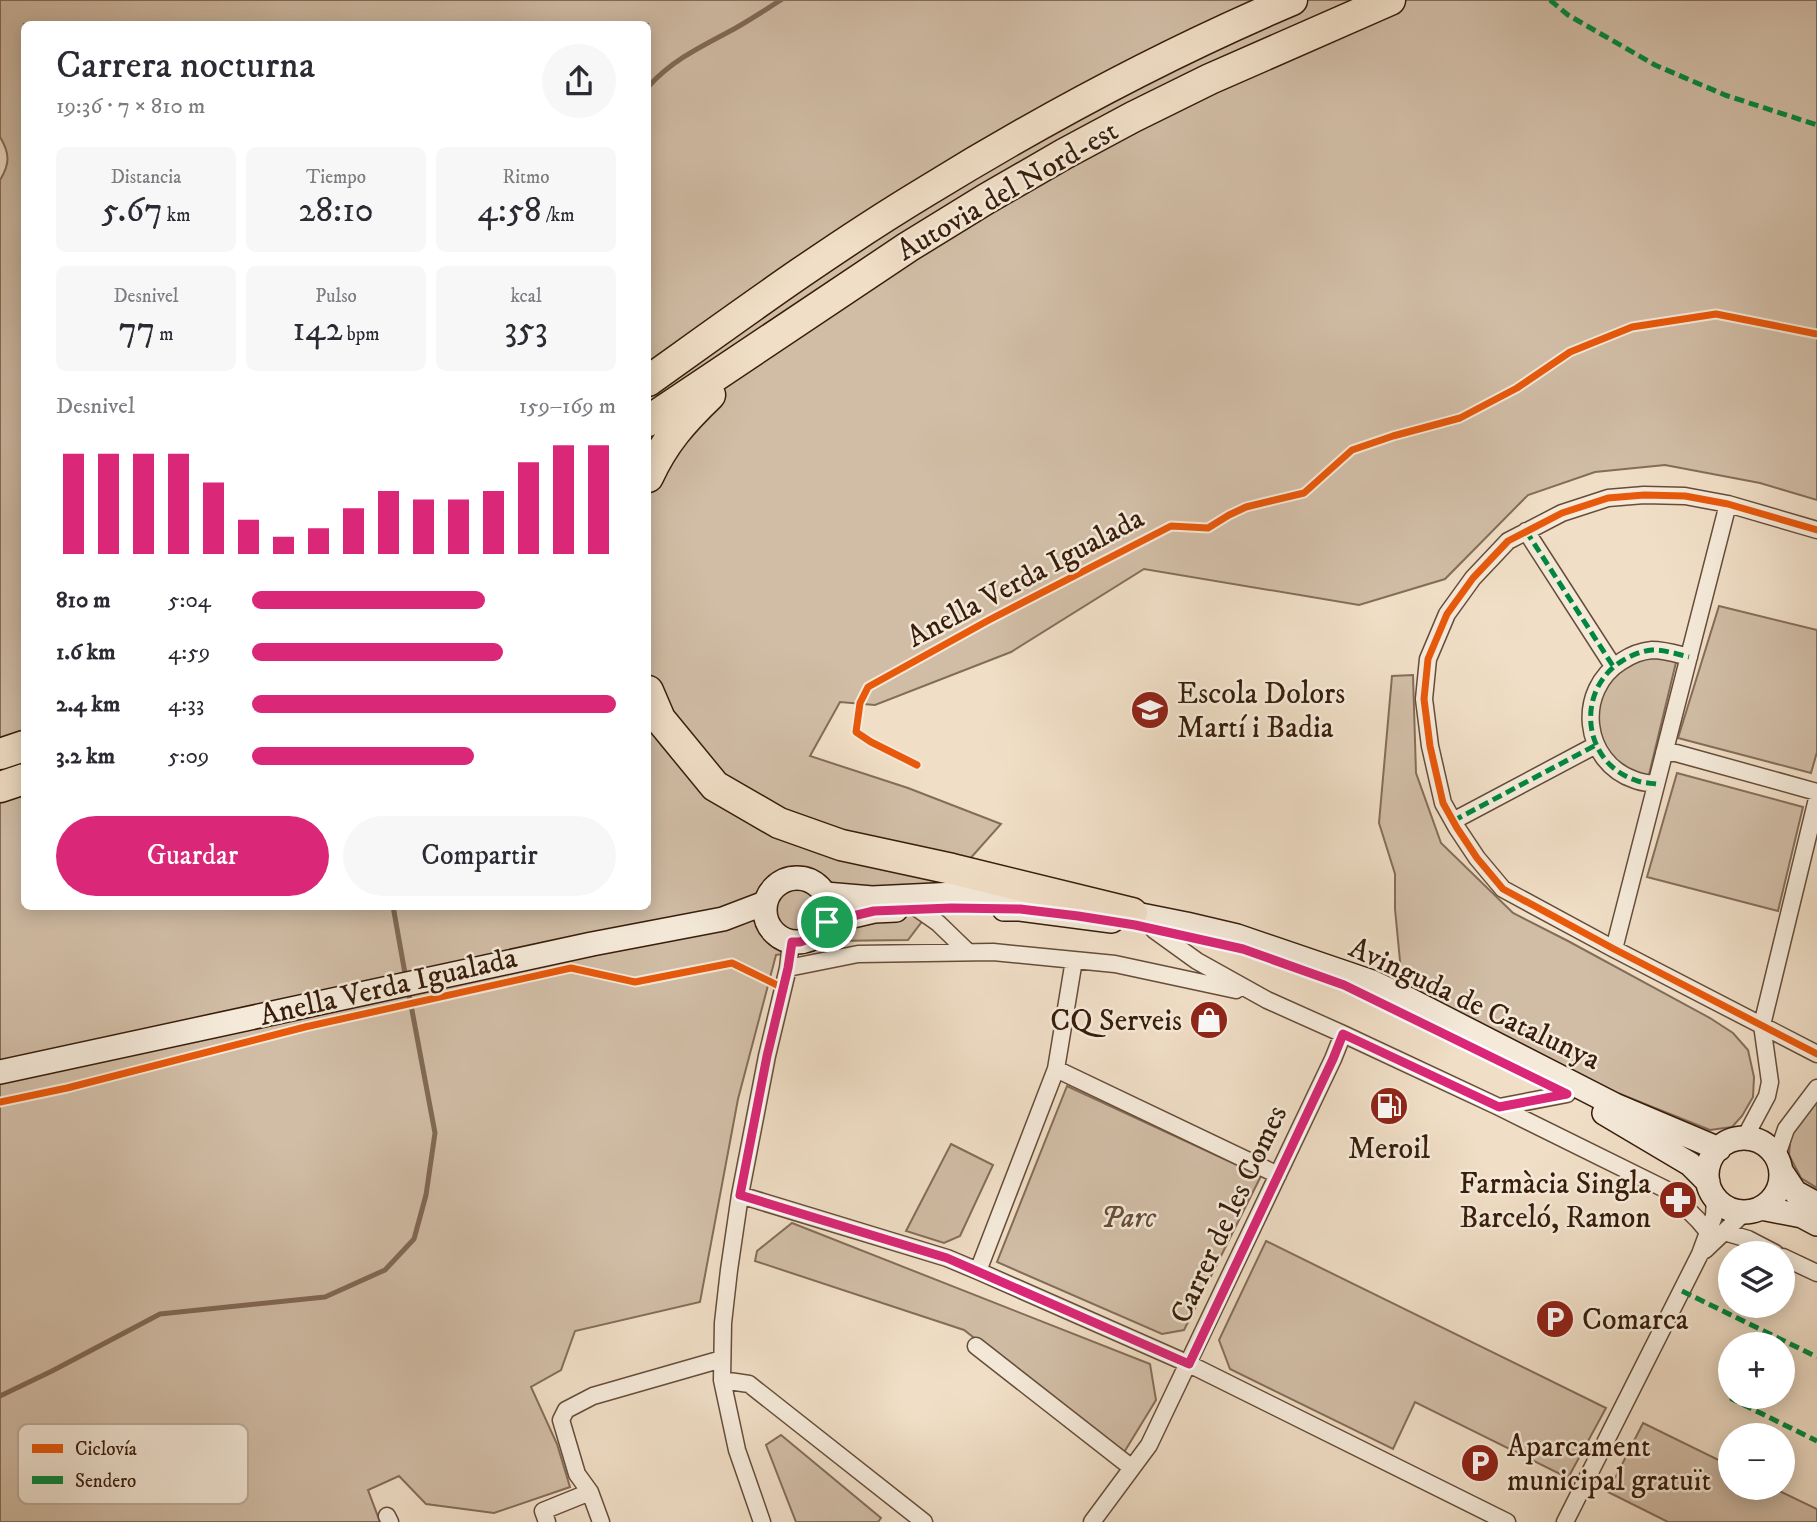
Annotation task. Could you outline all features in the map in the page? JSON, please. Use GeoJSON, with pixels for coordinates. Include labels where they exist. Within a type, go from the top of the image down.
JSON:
{"type":"FeatureCollection","features":[{"type":"Feature","properties":{"kind":"highway","name":"Autovia del Nord-est"},"geometry":{"type":"LineString","coordinates":[[651,379],[838,248],[996,149],[1157,62],[1292,0]]}},
{"type":"Feature","properties":{"kind":"highway","name":"Autovia del Nord-est"},"geometry":{"type":"LineString","coordinates":[[651,419],[908,247],[986,199],[1133,117],[1210,79],[1390,0]]}},
{"type":"Feature","properties":{"kind":"highway"},"geometry":{"type":"LineString","coordinates":[[651,470],[658,455],[682,422],[713,392],[807,314]]}},
{"type":"Feature","properties":{"kind":"highway"},"geometry":{"type":"LineString","coordinates":[[651,698],[660,719],[715,786],[779,823],[841,845],[952,869],[1143,921]]}},
{"type":"Feature","properties":{"kind":"highway"},"geometry":{"type":"LineString","coordinates":[[0,754],[21,747]]}},
{"type":"Feature","properties":{"kind":"highway"},"geometry":{"type":"LineString","coordinates":[[0,787],[21,780]]}},
{"type":"Feature","properties":{"kind":"street"},"geometry":{"type":"LineString","coordinates":[[1817,530],[1728,504],[1685,496],[1608,498],[1562,513],[1508,541],[1473,578],[1447,614],[1428,659],[1424,699],[1430,746],[1443,803],[1477,858],[1503,890],[1817,1054]]}},
{"type":"Feature","properties":{"kind":"street"},"geometry":{"type":"LineString","coordinates":[[1614,949],[1728,504]]}},
{"type":"Feature","properties":{"kind":"street"},"geometry":{"type":"LineString","coordinates":[[1526,531],[1613,666]]}},
{"type":"Feature","properties":{"kind":"street"},"geometry":{"type":"LineString","coordinates":[[1656,784],[1635,780],[1618,771],[1603,757],[1596,744],[1590,720],[1592,700],[1600,682],[1613,666],[1630,656],[1649,650],[1667,651],[1689,657]]}},
{"type":"Feature","properties":{"kind":"street"},"geometry":{"type":"LineString","coordinates":[[1453,821],[1596,744]]}},
{"type":"Feature","properties":{"kind":"street"},"geometry":{"type":"LineString","coordinates":[[1664,752],[1676,752],[1817,792]]}},
{"type":"Feature","properties":{"kind":"street"},"geometry":{"type":"LineString","coordinates":[[1744,1139],[1764,1103],[1770,1082],[1762,1025],[1817,799]]}},
{"type":"Feature","properties":{"kind":"street"},"geometry":{"type":"LineString","coordinates":[[802,878],[819,886],[825,894],[830,908],[827,922],[816,936],[792,942],[773,932],[766,913],[769,894],[783,881],[802,878]]}},
{"type":"Feature","properties":{"kind":"street","name":"Avinguda de Catalunya"},"geometry":{"type":"LineString","coordinates":[[825,894],[872,898],[956,894],[1020,896],[1143,921],[1237,936],[1372,982],[1615,1105],[1719,1149]]}},
{"type":"Feature","properties":{"kind":"street"},"geometry":{"type":"LineString","coordinates":[[918,909],[938,923],[968,952]]}},
{"type":"Feature","properties":{"kind":"street","name":"Avinguda de Catalunya"},"geometry":{"type":"LineString","coordinates":[[827,922],[874,911],[1020,909],[1135,925],[1143,921],[1243,949],[1344,985],[1592,1106],[1690,1164],[1711,1190]]}},
{"type":"Feature","properties":{"kind":"street"},"geometry":{"type":"LineString","coordinates":[[0,1072],[554,952],[766,913]]}},
{"type":"Feature","properties":{"kind":"street"},"geometry":{"type":"LineString","coordinates":[[1143,921],[1197,961],[1256,995],[1499,1107],[1669,1191],[1698,1220],[1716,1232],[1752,1241]]}},
{"type":"Feature","properties":{"kind":"street"},"geometry":{"type":"LineString","coordinates":[[762,1522],[737,1450],[722,1380],[723,1322],[740,1195],[792,942]]}},
{"type":"Feature","properties":{"kind":"street"},"geometry":{"type":"LineString","coordinates":[[788,968],[858,954],[993,951],[1115,964],[1256,995]]}},
{"type":"Feature","properties":{"kind":"street"},"geometry":{"type":"LineString","coordinates":[[978,1271],[1056,1069],[1074,960]]}},
{"type":"Feature","properties":{"kind":"street","name":"Carrer de les Comes"},"geometry":{"type":"LineString","coordinates":[[1092,1522],[1149,1445],[1343,1034]]}},
{"type":"Feature","properties":{"kind":"street"},"geometry":{"type":"LineString","coordinates":[[1056,1069],[1278,1175]]}},
{"type":"Feature","properties":{"kind":"street"},"geometry":{"type":"LineString","coordinates":[[1565,1522],[1700,1254],[1716,1232],[1772,1199],[1777,1193],[1786,1129],[1817,1088]]}},
{"type":"Feature","properties":{"kind":"street"},"geometry":{"type":"LineString","coordinates":[[1499,1107],[1567,1094]]}},
{"type":"Feature","properties":{"kind":"street"},"geometry":{"type":"LineString","coordinates":[[1716,1232],[1709,1164],[1719,1149],[1730,1141],[1744,1139],[1763,1144],[1770,1150],[1795,1192],[1817,1204]]}},
{"type":"Feature","properties":{"kind":"street"},"geometry":{"type":"LineString","coordinates":[[1711,1190],[1728,1209],[1802,1216],[1817,1224]]}},
{"type":"Feature","properties":{"kind":"street"},"geometry":{"type":"LineString","coordinates":[[740,1195],[947,1258],[978,1271],[1189,1364],[1507,1522]]}},
{"type":"Feature","properties":{"kind":"street"},"geometry":{"type":"LineString","coordinates":[[1795,1263],[1817,1273]]}},
{"type":"Feature","properties":{"kind":"street"},"geometry":{"type":"LineString","coordinates":[[976,1346],[1132,1468]]}},
{"type":"Feature","properties":{"kind":"street"},"geometry":{"type":"LineString","coordinates":[[601,1522],[590,1492],[577,1474],[568,1448],[561,1420],[566,1410],[593,1396],[722,1359]]}},
{"type":"Feature","properties":{"kind":"street"},"geometry":{"type":"LineString","coordinates":[[722,1380],[749,1384],[924,1522]]}},
{"type":"Feature","properties":{"kind":"street"},"geometry":{"type":"LineString","coordinates":[[547,1522],[543,1511],[590,1492]]}},
{"type":"Feature","properties":{"kind":"green space"},"geometry":{"type":"Polygon","coordinates":[[[0,0],[1817,0],[1817,500],[1760,483],[1665,465],[1595,472],[1528,495],[1445,579],[1359,605],[1144,569],[1011,652],[875,705],[840,702],[810,756],[908,788],[1001,824],[968,861],[908,940],[828,941],[818,949],[776,955],[738,1099],[700,1302],[575,1331],[561,1370],[531,1387],[557,1444],[570,1487],[494,1513],[426,1504],[399,1476],[368,1490],[380,1522],[0,1522],[0,180],[6,169],[6,148],[0,137],[0,0]]]}},
{"type":"Feature","properties":{"kind":"green space"},"geometry":{"type":"Polygon","coordinates":[[[1719,606],[1817,630],[1817,752],[1811,773],[1678,738],[1719,606]]]}},
{"type":"Feature","properties":{"kind":"green space"},"geometry":{"type":"Polygon","coordinates":[[[1678,654],[1647,783],[1603,757],[1592,700],[1630,656],[1678,654]]]}},
{"type":"Feature","properties":{"kind":"green space"},"geometry":{"type":"Polygon","coordinates":[[[1413,675],[1416,773],[1441,843],[1513,913],[1710,1018],[1733,1033],[1748,1050],[1754,1077],[1753,1097],[1732,1127],[1710,1130],[1615,1092],[1434,1002],[1402,982],[1395,909],[1395,874],[1379,823],[1392,676],[1413,675]]]}},
{"type":"Feature","properties":{"kind":"green space"},"geometry":{"type":"Polygon","coordinates":[[[1677,773],[1803,807],[1778,911],[1647,877],[1677,773]]]}},
{"type":"Feature","properties":{"kind":"green space","name":"Parc"},"geometry":{"type":"Polygon","coordinates":[[[1067,1086],[1261,1176],[1184,1330],[1162,1334],[997,1262],[1067,1086]]]}},
{"type":"Feature","properties":{"kind":"green space"},"geometry":{"type":"Polygon","coordinates":[[[1817,1098],[1817,1188],[1801,1178],[1789,1155],[1791,1132],[1817,1098]]]}},
{"type":"Feature","properties":{"kind":"green space"},"geometry":{"type":"Polygon","coordinates":[[[951,1144],[993,1165],[960,1236],[944,1243],[906,1231],[951,1144]]]}},
{"type":"Feature","properties":{"kind":"green space"},"geometry":{"type":"Polygon","coordinates":[[[792,1223],[1150,1364],[1156,1400],[1123,1454],[964,1330],[755,1261],[757,1251],[792,1223]]]}},
{"type":"Feature","properties":{"kind":"green space"},"geometry":{"type":"Polygon","coordinates":[[[1266,1241],[1606,1408],[1568,1478],[1415,1402],[1393,1449],[1230,1369],[1219,1340],[1266,1241]]]}},
{"type":"Feature","properties":{"kind":"green space"},"geometry":{"type":"Polygon","coordinates":[[[1643,1423],[1718,1460],[1718,1500],[1795,1498],[1817,1509],[1817,1522],[1668,1522],[1608,1492],[1643,1423]]]}},
{"type":"Feature","properties":{"kind":"green space"},"geometry":{"type":"Polygon","coordinates":[[[781,1435],[881,1518],[878,1522],[796,1522],[766,1445],[781,1435]]]}},
{"type":"Feature","properties":{"kind":"waterway"},"geometry":{"type":"LineString","coordinates":[[651,84],[688,54],[781,0]]}},
{"type":"Feature","properties":{"kind":"waterway"},"geometry":{"type":"LineString","coordinates":[[394,910],[406,979]]}},
{"type":"Feature","properties":{"kind":"waterway"},"geometry":{"type":"LineString","coordinates":[[0,1396],[160,1314],[325,1297],[385,1270],[414,1239],[426,1195],[435,1133],[408,989]]}},
{"type":"Feature","properties":{"kind":"marked path"},"geometry":{"type":"LineString","coordinates":[[1550,0],[1568,15],[1655,65],[1725,95],[1817,125]]}},
{"type":"Feature","properties":{"kind":"marked path"},"geometry":{"type":"LineString","coordinates":[[1526,531],[1613,666]]}},
{"type":"Feature","properties":{"kind":"marked path"},"geometry":{"type":"LineString","coordinates":[[1656,784],[1635,780],[1617,771],[1604,758],[1595,742],[1591,707],[1597,689],[1607,674],[1629,657],[1652,650],[1689,657]]}},
{"type":"Feature","properties":{"kind":"marked path"},"geometry":{"type":"LineString","coordinates":[[1453,821],[1596,745]]}},
{"type":"Feature","properties":{"kind":"marked path"},"geometry":{"type":"LineString","coordinates":[[1682,1291],[1817,1357]]}},
{"type":"Feature","properties":{"kind":"marked path"},"geometry":{"type":"LineString","coordinates":[[1752,1409],[1817,1441]]}},
{"type":"Feature","properties":{"kind":"cycle path","name":"Anella Verda Igualada"},"geometry":{"type":"LineString","coordinates":[[917,765],[856,732],[860,703],[868,687],[989,620],[1171,526],[1208,528],[1246,507],[1304,493],[1352,450],[1460,418],[1517,388],[1570,352],[1632,327],[1716,314],[1817,334]]}},
{"type":"Feature","properties":{"kind":"cycle path"},"geometry":{"type":"LineString","coordinates":[[1817,530],[1728,504],[1685,496],[1608,498],[1562,513],[1508,541],[1473,578],[1447,614],[1428,659],[1424,699],[1430,746],[1443,803],[1477,858],[1503,889],[1817,1054]]}},
{"type":"Feature","properties":{"kind":"cycle path","name":"Anella Verda Igualada"},"geometry":{"type":"LineString","coordinates":[[0,1102],[67,1088],[305,1027],[571,968],[635,982],[732,963],[783,988]]}},
{"type":"Feature","properties":{"kind":"place","name":"Escola Dolors Martí i Badia"},"geometry":{"type":"Point","coordinates":[1150,710]}},
{"type":"Feature","properties":{"kind":"place","name":"CQ Serveis"},"geometry":{"type":"Point","coordinates":[1209,1020]}},
{"type":"Feature","properties":{"kind":"place","name":"Meroil"},"geometry":{"type":"Point","coordinates":[1389,1106]}},
{"type":"Feature","properties":{"kind":"place","name":"Farmàcia Singla Barceló, Ramon"},"geometry":{"type":"Point","coordinates":[1678,1200]}},
{"type":"Feature","properties":{"kind":"place","name":"Comarca"},"geometry":{"type":"Point","coordinates":[1555,1319]}},
{"type":"Feature","properties":{"kind":"place","name":"Aparcament municipal gratuït"},"geometry":{"type":"Point","coordinates":[1480,1463]}},
{"type":"Feature","properties":{"kind":"route"},"geometry":{"type":"LineString","coordinates":[[1020,909],[1135,925],[1243,949],[1344,985],[1567,1094],[1499,1107],[1343,1034],[1189,1364],[947,1258],[740,1195],[792,942],[809,940],[816,936],[827,922],[874,911],[1020,909]]}}]}
